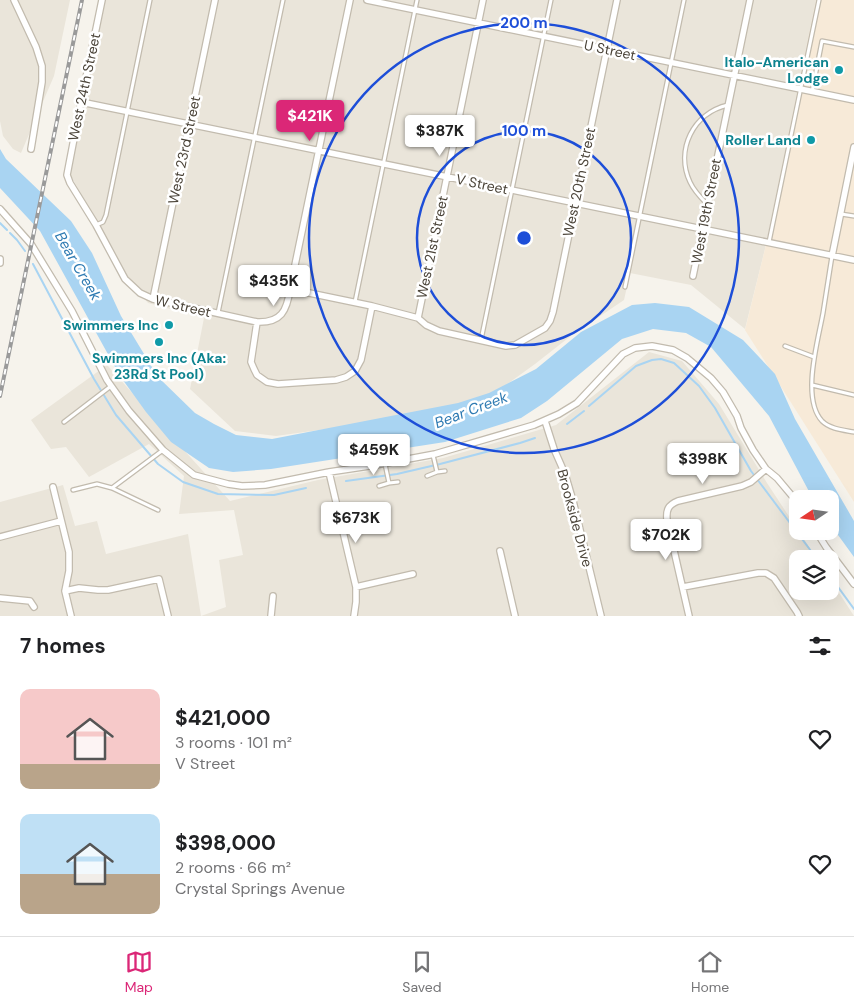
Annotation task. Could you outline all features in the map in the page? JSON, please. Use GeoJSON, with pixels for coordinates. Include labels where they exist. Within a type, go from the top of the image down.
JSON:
{"type":"FeatureCollection","features":[{"type":"Feature","properties":{"kind":"street"},"geometry":{"type":"LineString","coordinates":[[14,0],[36,47],[42,66],[42,82],[31,149]]}},
{"type":"Feature","properties":{"kind":"street","name":"West 24th Street"},"geometry":{"type":"LineString","coordinates":[[67,174],[102,0]]}},
{"type":"Feature","properties":{"kind":"street","name":"West 23rd Street"},"geometry":{"type":"LineString","coordinates":[[153,300],[215,0]]}},
{"type":"Feature","properties":{"kind":"street"},"geometry":{"type":"LineString","coordinates":[[350,0],[290,289],[355,302],[418,318],[426,325],[439,331],[480,340]]}},
{"type":"Feature","properties":{"kind":"street","name":"U Street"},"geometry":{"type":"LineString","coordinates":[[367,0],[854,100]]}},
{"type":"Feature","properties":{"kind":"street","name":"West 21st Street"},"geometry":{"type":"LineString","coordinates":[[418,318],[483,0]]}},
{"type":"Feature","properties":{"kind":"street","name":"West 20th Street"},"geometry":{"type":"LineString","coordinates":[[480,340],[506,346],[515,345],[545,328],[550,321],[617,0]]}},
{"type":"Feature","properties":{"kind":"street","name":"West 19th Street"},"geometry":{"type":"LineString","coordinates":[[693,276],[750,0]]}},
{"type":"Feature","properties":{"kind":"street","name":"V Street"},"geometry":{"type":"LineString","coordinates":[[81,102],[854,260]]}},
{"type":"Feature","properties":{"kind":"street"},"geometry":{"type":"LineString","coordinates":[[832,256],[854,147]]}},
{"type":"Feature","properties":{"kind":"street","name":"W Street"},"geometry":{"type":"LineString","coordinates":[[67,174],[70,183],[96,225],[125,279],[140,293],[153,300],[257,322],[268,322],[275,320],[282,314],[289,299],[290,289]]}},
{"type":"Feature","properties":{"kind":"street"},"geometry":{"type":"LineString","coordinates":[[0,209],[31,244],[72,311],[107,380],[109,388],[163,450],[194,476],[242,486],[265,484],[433,455],[520,430],[545,421],[577,403],[623,354],[635,348],[645,346],[673,350],[705,372],[723,392],[753,450],[766,469],[777,478],[789,492]]}},
{"type":"Feature","properties":{"kind":"street"},"geometry":{"type":"LineString","coordinates":[[257,322],[252,362],[258,374],[268,382],[278,384],[336,380],[346,377],[355,371],[361,360],[372,306]]}},
{"type":"Feature","properties":{"kind":"street","name":"Brookside Drive"},"geometry":{"type":"LineString","coordinates":[[545,421],[573,501],[601,616]]}},
{"type":"Feature","properties":{"kind":"street"},"geometry":{"type":"LineString","coordinates":[[690,616],[667,520],[668,507],[678,501],[735,488],[751,482],[766,469]]}},
{"type":"Feature","properties":{"kind":"street"},"geometry":{"type":"LineString","coordinates":[[329,472],[356,587],[354,616]]}},
{"type":"Feature","properties":{"kind":"street"},"geometry":{"type":"LineString","coordinates":[[52,487],[70,560],[65,591],[71,616]]}},
{"type":"Feature","properties":{"kind":"street"},"geometry":{"type":"LineString","coordinates":[[0,537],[61,521]]}},
{"type":"Feature","properties":{"kind":"street"},"geometry":{"type":"LineString","coordinates":[[822,540],[854,584]]}},
{"type":"Feature","properties":{"kind":"street"},"geometry":{"type":"LineString","coordinates":[[500,551],[515,616]]}},
{"type":"Feature","properties":{"kind":"street"},"geometry":{"type":"LineString","coordinates":[[683,587],[758,572],[766,573],[774,578],[799,616]]}},
{"type":"Feature","properties":{"kind":"street"},"geometry":{"type":"LineString","coordinates":[[356,587],[413,574]]}},
{"type":"Feature","properties":{"kind":"street"},"geometry":{"type":"LineString","coordinates":[[65,591],[79,588],[108,590],[159,579],[168,616]]}},
{"type":"Feature","properties":{"kind":"street"},"geometry":{"type":"LineString","coordinates":[[271,616],[273,596]]}},
{"type":"Feature","properties":{"kind":"street"},"geometry":{"type":"LineString","coordinates":[[0,598],[30,601],[34,607]]}},
{"type":"Feature","properties":{"kind":"lane"},"geometry":{"type":"LineString","coordinates":[[96,225],[103,222],[106,215],[150,0]]}},
{"type":"Feature","properties":{"kind":"lane"},"geometry":{"type":"LineString","coordinates":[[218,314],[283,0]]}},
{"type":"Feature","properties":{"kind":"lane"},"geometry":{"type":"LineString","coordinates":[[355,302],[417,0]]}},
{"type":"Feature","properties":{"kind":"lane"},"geometry":{"type":"LineString","coordinates":[[480,340],[551,0]]}},
{"type":"Feature","properties":{"kind":"lane"},"geometry":{"type":"LineString","coordinates":[[625,287],[684,0]]}},
{"type":"Feature","properties":{"kind":"lane"},"geometry":{"type":"LineString","coordinates":[[769,243],[819,0]]}},
{"type":"Feature","properties":{"kind":"lane"},"geometry":{"type":"LineString","coordinates":[[812,92],[822,41],[854,47]]}},
{"type":"Feature","properties":{"kind":"lane"},"geometry":{"type":"LineString","coordinates":[[707,204],[689,181],[685,164],[686,145],[693,127],[700,120],[715,108],[728,105]]}},
{"type":"Feature","properties":{"kind":"lane"},"geometry":{"type":"LineString","coordinates":[[840,214],[854,216]]}},
{"type":"Feature","properties":{"kind":"lane"},"geometry":{"type":"LineString","coordinates":[[832,256],[811,378],[813,400],[820,419],[830,427],[854,432]]}},
{"type":"Feature","properties":{"kind":"lane"},"geometry":{"type":"LineString","coordinates":[[785,346],[814,356]]}},
{"type":"Feature","properties":{"kind":"lane"},"geometry":{"type":"LineString","coordinates":[[812,385],[854,394]]}},
{"type":"Feature","properties":{"kind":"lane"},"geometry":{"type":"LineString","coordinates":[[64,422],[109,388]]}},
{"type":"Feature","properties":{"kind":"lane"},"geometry":{"type":"LineString","coordinates":[[112,488],[163,450]]}},
{"type":"Feature","properties":{"kind":"lane"},"geometry":{"type":"LineString","coordinates":[[433,455],[437,471]]}},
{"type":"Feature","properties":{"kind":"lane"},"geometry":{"type":"LineString","coordinates":[[385,464],[389,481]]}},
{"type":"Feature","properties":{"kind":"lane"},"geometry":{"type":"LineString","coordinates":[[427,476],[437,471],[445,471]]}},
{"type":"Feature","properties":{"kind":"lane"},"geometry":{"type":"LineString","coordinates":[[379,486],[389,481],[398,482]]}},
{"type":"Feature","properties":{"kind":"lane"},"geometry":{"type":"LineString","coordinates":[[73,490],[97,484],[112,488],[158,510]]}},
{"type":"Feature","properties":{"kind":"shaded area"},"geometry":{"type":"Polygon","coordinates":[[[0,0],[70,0],[54,76],[21,153],[13,149],[3,136],[0,121],[0,0]]]}},
{"type":"Feature","properties":{"kind":"shaded area"},"geometry":{"type":"Polygon","coordinates":[[[105,0],[816,0],[765,249],[745,329],[691,285],[630,273],[624,300],[572,335],[485,400],[391,420],[276,436],[235,431],[190,389],[204,318],[148,303],[126,275],[70,174],[105,0]]]}},
{"type":"Feature","properties":{"kind":"shaded area"},"geometry":{"type":"Polygon","coordinates":[[[816,0],[854,0],[854,502],[745,330],[765,249],[816,0]]]}},
{"type":"Feature","properties":{"kind":"shaded area"},"geometry":{"type":"Polygon","coordinates":[[[649,352],[682,361],[719,404],[789,516],[789,540],[804,540],[811,550],[789,550],[789,600],[839,600],[839,593],[854,616],[201,616],[226,607],[219,560],[243,555],[234,510],[179,514],[184,476],[149,444],[89,477],[66,447],[51,449],[31,420],[107,365],[230,501],[318,480],[443,458],[556,425],[649,352]]]}},
{"type":"Feature","properties":{"kind":"shaded area"},"geometry":{"type":"Polygon","coordinates":[[[63,485],[75,526],[97,521],[106,554],[188,534],[201,616],[0,616],[0,502],[63,485]]]}},
{"type":"Feature","properties":{"kind":"water","name":"Bear Creek"},"geometry":{"type":"Polygon","coordinates":[[[0,149],[6,159],[71,221],[92,253],[121,316],[158,377],[195,413],[236,435],[272,439],[458,403],[489,393],[536,369],[581,332],[632,305],[655,303],[689,307],[743,340],[775,374],[795,419],[836,490],[808,490],[769,416],[711,347],[686,333],[653,329],[622,339],[547,401],[521,418],[445,442],[271,469],[233,472],[209,468],[171,442],[146,412],[120,376],[40,231],[0,188],[0,149]]]}},
{"type":"Feature","properties":{"kind":"water"},"geometry":{"type":"Polygon","coordinates":[[[839,495],[854,521],[854,557],[839,536],[839,495]]]}},
{"type":"Feature","properties":{"kind":"waterway"},"geometry":{"type":"LineString","coordinates":[[0,223],[7,230]]}},
{"type":"Feature","properties":{"kind":"waterway"},"geometry":{"type":"LineString","coordinates":[[10,233],[25,251]]}},
{"type":"Feature","properties":{"kind":"waterway"},"geometry":{"type":"LineString","coordinates":[[33,264],[94,379],[116,415],[158,464],[183,482],[218,494],[274,495],[306,488]]}},
{"type":"Feature","properties":{"kind":"waterway"},"geometry":{"type":"LineString","coordinates":[[589,406],[636,366],[661,359],[674,363],[699,386],[715,408],[751,471],[810,550]]}},
{"type":"Feature","properties":{"kind":"waterway"},"geometry":{"type":"LineString","coordinates":[[567,424],[584,411]]}},
{"type":"Feature","properties":{"kind":"waterway"},"geometry":{"type":"LineString","coordinates":[[346,481],[397,474],[535,438]]}},
{"type":"Feature","properties":{"kind":"waterway"},"geometry":{"type":"LineString","coordinates":[[839,588],[854,609]]}},
{"type":"Feature","properties":{"kind":"railway"},"geometry":{"type":"LineString","coordinates":[[0,396],[82,0]]}},
{"type":"Feature","properties":{"kind":"place","name":"Italo-American Lodge"},"geometry":{"type":"Point","coordinates":[839,70]}},
{"type":"Feature","properties":{"kind":"place","name":"Roller Land"},"geometry":{"type":"Point","coordinates":[811,140]}},
{"type":"Feature","properties":{"kind":"place","name":"Swimmers Inc"},"geometry":{"type":"Point","coordinates":[169,325]}},
{"type":"Feature","properties":{"kind":"place","name":"Swimmers Inc (Aka: 23Rd St Pool)"},"geometry":{"type":"Point","coordinates":[159,342]}}]}
